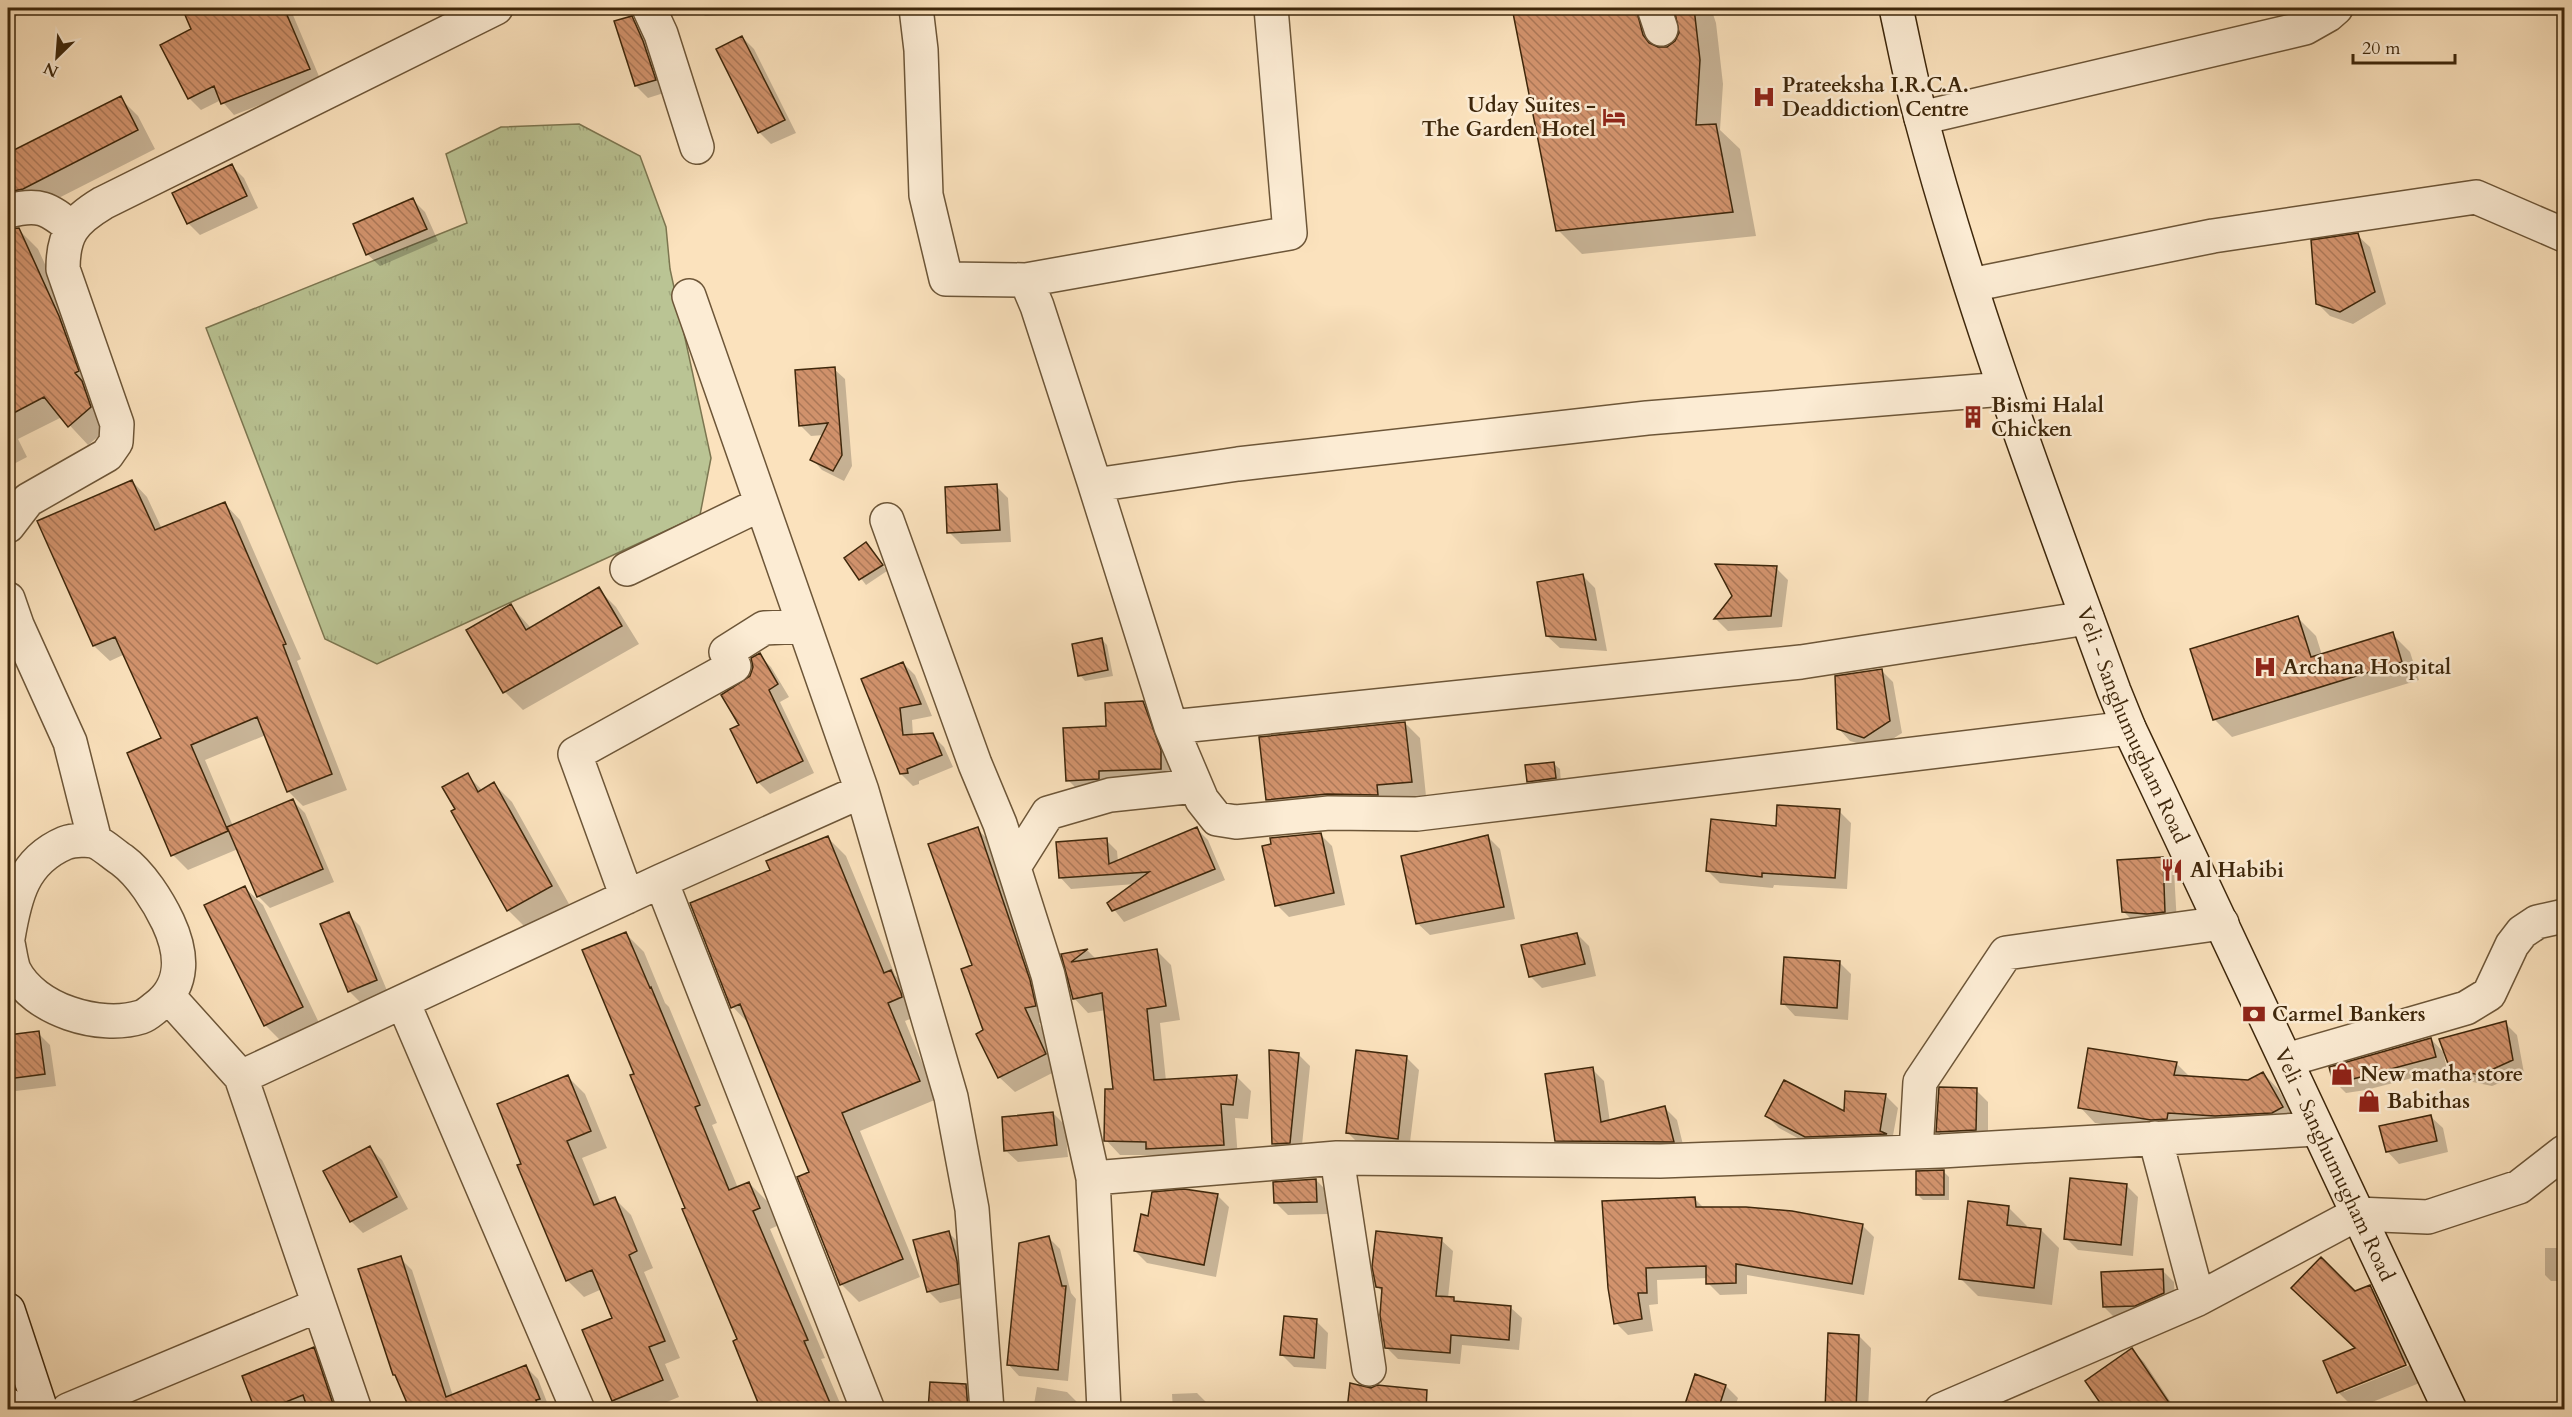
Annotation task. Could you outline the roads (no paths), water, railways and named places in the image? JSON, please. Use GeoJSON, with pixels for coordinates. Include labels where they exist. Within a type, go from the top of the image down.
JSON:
{"type":"FeatureCollection","features":[{"type":"Feature","properties":{"kind":"street"},"geometry":{"type":"LineString","coordinates":[[63,229],[103,203],[496,8]]}},
{"type":"Feature","properties":{"kind":"street"},"geometry":{"type":"LineString","coordinates":[[649,8],[661,34],[697,147]]}},
{"type":"Feature","properties":{"kind":"street"},"geometry":{"type":"LineString","coordinates":[[916,8],[921,50],[926,195],[946,279],[1026,280],[1290,233],[1271,8]]}},
{"type":"Feature","properties":{"kind":"street","name":"Veli - Sanghumugham Road"},"geometry":{"type":"LineString","coordinates":[[1896,8],[1921,118],[2004,389],[2129,728],[2450,1410]]}},
{"type":"Feature","properties":{"kind":"street"},"geometry":{"type":"LineString","coordinates":[[1921,118],[2306,28],[2336,8]]}},
{"type":"Feature","properties":{"kind":"street"},"geometry":{"type":"LineString","coordinates":[[1971,285],[2213,236],[2476,197],[2565,235]]}},
{"type":"Feature","properties":{"kind":"street"},"geometry":{"type":"LineString","coordinates":[[8,211],[28,206],[63,229]]}},
{"type":"Feature","properties":{"kind":"street"},"geometry":{"type":"LineString","coordinates":[[8,526],[28,500],[107,455],[116,442],[117,424],[63,269],[63,229]]}},
{"type":"Feature","properties":{"kind":"street"},"geometry":{"type":"LineString","coordinates":[[1026,280],[1037,306],[1172,727],[1195,786],[1202,800],[1217,819],[1236,822],[1329,813],[1417,814],[2129,728]]}},
{"type":"Feature","properties":{"kind":"street"},"geometry":{"type":"LineString","coordinates":[[689,296],[862,791],[951,1097],[972,1209],[987,1410]]}},
{"type":"Feature","properties":{"kind":"street"},"geometry":{"type":"LineString","coordinates":[[1095,485],[1238,464],[1635,420],[2004,389]]}},
{"type":"Feature","properties":{"kind":"street"},"geometry":{"type":"LineString","coordinates":[[627,569],[761,504]]}},
{"type":"Feature","properties":{"kind":"street"},"geometry":{"type":"LineString","coordinates":[[887,520],[975,764],[1000,824],[1048,975],[1093,1178],[1104,1410]]}},
{"type":"Feature","properties":{"kind":"street"},"geometry":{"type":"LineString","coordinates":[[8,599],[17,625],[70,742],[95,841]]}},
{"type":"Feature","properties":{"kind":"street"},"geometry":{"type":"LineString","coordinates":[[1172,727],[1801,662],[2087,618]]}},
{"type":"Feature","properties":{"kind":"street"},"geometry":{"type":"LineString","coordinates":[[627,897],[575,754],[734,666],[726,652],[764,628],[804,626]]}},
{"type":"Feature","properties":{"kind":"street"},"geometry":{"type":"LineString","coordinates":[[1014,867],[1048,813],[1110,795],[1195,786]]}},
{"type":"Feature","properties":{"kind":"street"},"geometry":{"type":"LineString","coordinates":[[241,1077],[661,881],[862,791]]}},
{"type":"Feature","properties":{"kind":"street"},"geometry":{"type":"LineString","coordinates":[[8,938],[12,912],[24,878],[46,851],[71,841],[95,841],[130,866],[163,911],[178,944],[178,972],[169,997],[143,1017],[109,1021],[66,1012],[39,999],[10,962]]}},
{"type":"Feature","properties":{"kind":"street"},"geometry":{"type":"LineString","coordinates":[[661,881],[868,1410]]}},
{"type":"Feature","properties":{"kind":"street"},"geometry":{"type":"LineString","coordinates":[[2287,1060],[2466,1008],[2489,994],[2512,945],[2522,932],[2537,922],[2565,916]]}},
{"type":"Feature","properties":{"kind":"street"},"geometry":{"type":"LineString","coordinates":[[1916,1152],[1920,1082],[2006,953],[2222,923]]}},
{"type":"Feature","properties":{"kind":"street"},"geometry":{"type":"LineString","coordinates":[[169,997],[241,1077],[355,1410]]}},
{"type":"Feature","properties":{"kind":"street"},"geometry":{"type":"LineString","coordinates":[[403,1002],[578,1410]]}},
{"type":"Feature","properties":{"kind":"street"},"geometry":{"type":"LineString","coordinates":[[1093,1178],[1337,1158],[1660,1161],[1916,1152],[2317,1129]]}},
{"type":"Feature","properties":{"kind":"street"},"geometry":{"type":"LineString","coordinates":[[2155,1138],[2198,1299]]}},
{"type":"Feature","properties":{"kind":"street"},"geometry":{"type":"LineString","coordinates":[[1941,1410],[2198,1299],[2358,1214],[2428,1217],[2519,1187],[2565,1152]]}},
{"type":"Feature","properties":{"kind":"street"},"geometry":{"type":"LineString","coordinates":[[1337,1158],[1370,1369]]}},
{"type":"Feature","properties":{"kind":"street"},"geometry":{"type":"LineString","coordinates":[[68,1410],[319,1305]]}},
{"type":"Feature","properties":{"kind":"street"},"geometry":{"type":"LineString","coordinates":[[8,1310],[41,1410]]}},
{"type":"Feature","properties":{"kind":"place","name":"Prateeksha I.R.C.A. Deaddiction Centre"},"geometry":{"type":"Point","coordinates":[1764,97]}},
{"type":"Feature","properties":{"kind":"place","name":"Uday Suites - The Garden Hotel"},"geometry":{"type":"Point","coordinates":[1614,117]}},
{"type":"Feature","properties":{"kind":"place","name":"Bismi Halal Chicken"},"geometry":{"type":"Point","coordinates":[1973,417]}},
{"type":"Feature","properties":{"kind":"place","name":"Archana Hospital"},"geometry":{"type":"Point","coordinates":[2265,667]}},
{"type":"Feature","properties":{"kind":"place","name":"Al Habibi"},"geometry":{"type":"Point","coordinates":[2172,870]}},
{"type":"Feature","properties":{"kind":"place","name":"Carmel Bankers"},"geometry":{"type":"Point","coordinates":[2254,1014]}},
{"type":"Feature","properties":{"kind":"place","name":"New matha store"},"geometry":{"type":"Point","coordinates":[2342,1074]}},
{"type":"Feature","properties":{"kind":"place","name":"Babithas"},"geometry":{"type":"Point","coordinates":[2369,1101]}}]}
